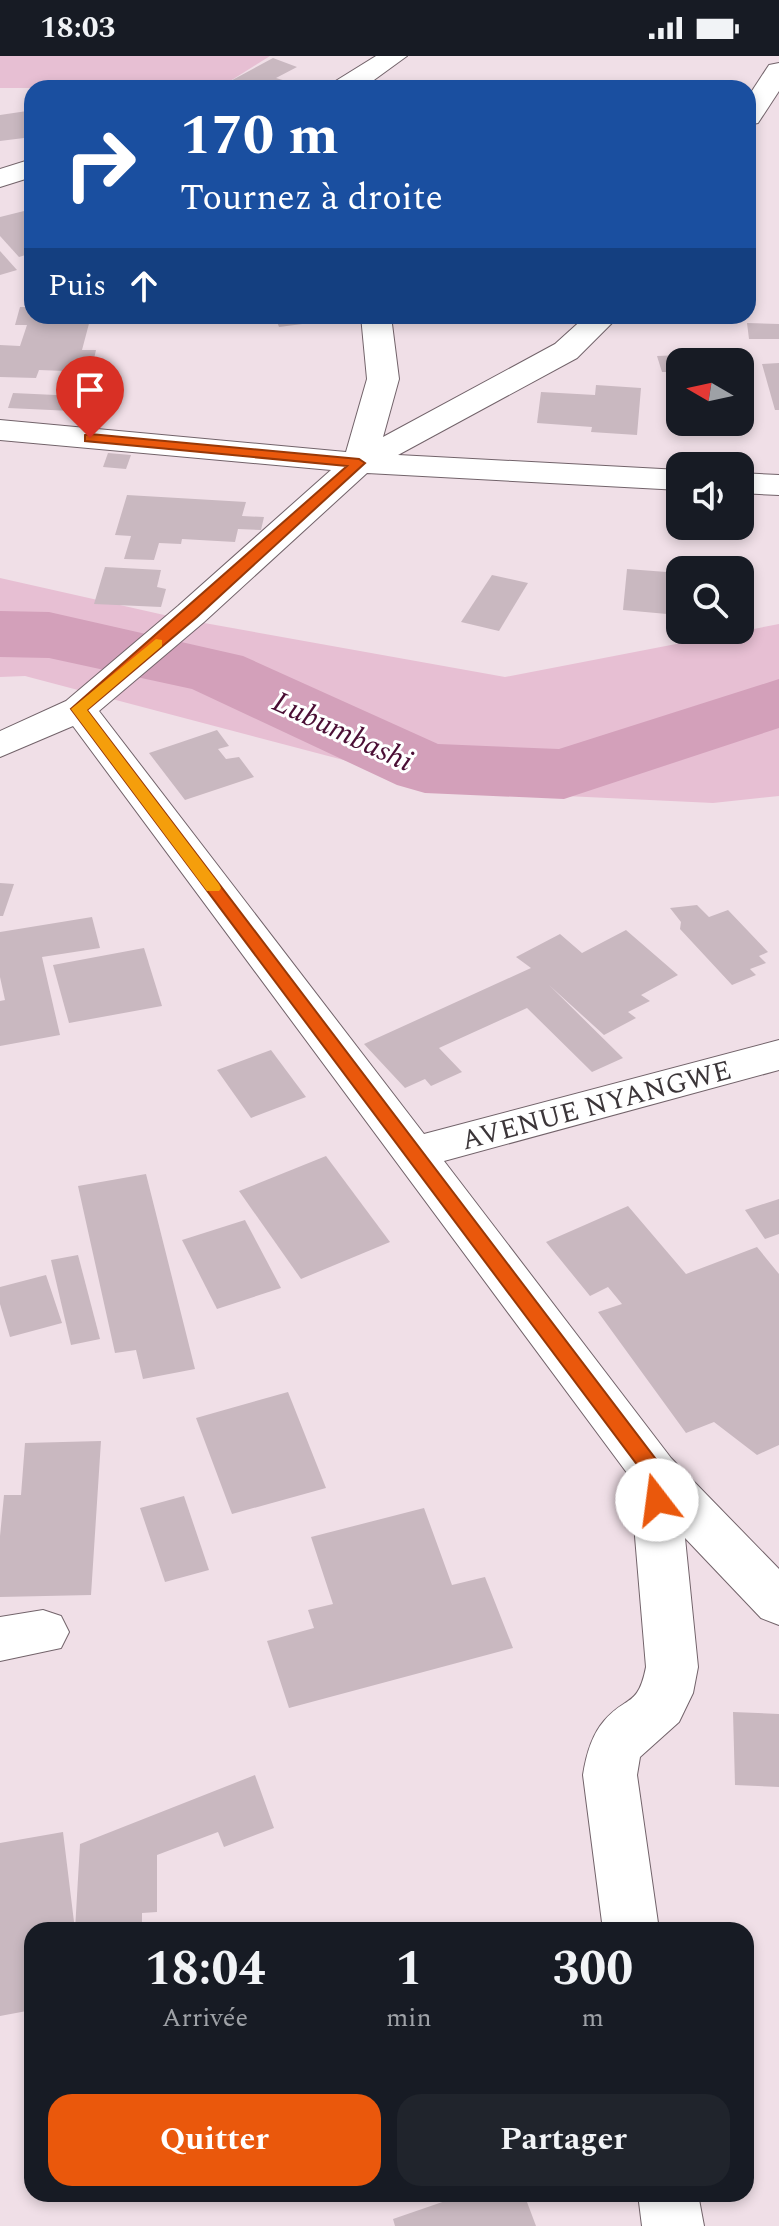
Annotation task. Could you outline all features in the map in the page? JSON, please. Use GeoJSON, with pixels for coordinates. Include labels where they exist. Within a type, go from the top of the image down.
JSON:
{"type":"FeatureCollection","features":[{"type":"Feature","properties":{"kind":"street"},"geometry":{"type":"LineString","coordinates":[[356,80],[394,56]]}},
{"type":"Feature","properties":{"kind":"street"},"geometry":{"type":"LineString","coordinates":[[756,105],[779,71]]}},
{"type":"Feature","properties":{"kind":"street"},"geometry":{"type":"LineString","coordinates":[[359,463],[383,379],[377,324]]}},
{"type":"Feature","properties":{"kind":"street"},"geometry":{"type":"LineString","coordinates":[[0,745],[84,704],[191,614],[359,463],[566,351],[595,324]]}},
{"type":"Feature","properties":{"kind":"street"},"geometry":{"type":"LineString","coordinates":[[0,430],[359,463],[666,479]]}},
{"type":"Feature","properties":{"kind":"street"},"geometry":{"type":"LineString","coordinates":[[754,484],[779,485]]}},
{"type":"Feature","properties":{"kind":"street","name":"AVENUE NYANGWE"},"geometry":{"type":"LineString","coordinates":[[84,704],[413,1153],[654,1472],[779,1603]]}},
{"type":"Feature","properties":{"kind":"street","name":"AVENUE NYANGWE"},"geometry":{"type":"LineString","coordinates":[[413,1153],[779,1055]]}},
{"type":"Feature","properties":{"kind":"street"},"geometry":{"type":"LineString","coordinates":[[630,1922],[610,1766],[617,1740],[653,1712],[667,1693],[672,1667],[654,1472]]}},
{"type":"Feature","properties":{"kind":"street"},"geometry":{"type":"LineString","coordinates":[[669,2202],[673,2226]]}},
{"type":"Feature","properties":{"kind":"shaded area"},"geometry":{"type":"Polygon","coordinates":[[[0,56],[270,56],[232,80],[24,80],[24,88],[0,88],[0,56]]]}},
{"type":"Feature","properties":{"kind":"shaded area"},"geometry":{"type":"Polygon","coordinates":[[[0,578],[182,619],[505,677],[676,644],[754,644],[754,629],[779,624],[779,796],[713,803],[461,791],[25,676],[0,677],[0,578]]]}},
{"type":"Feature","properties":{"kind":"building"},"geometry":{"type":"Polygon","coordinates":[[[273,58],[297,67],[276,78],[283,80],[232,80],[273,58]]]}},
{"type":"Feature","properties":{"kind":"building"},"geometry":{"type":"Polygon","coordinates":[[[24,111],[24,138],[0,141],[0,115],[24,111]]]}},
{"type":"Feature","properties":{"kind":"building"},"geometry":{"type":"Polygon","coordinates":[[[24,211],[24,255],[19,257],[0,236],[0,217],[24,211]]]}},
{"type":"Feature","properties":{"kind":"building"},"geometry":{"type":"Polygon","coordinates":[[[0,251],[17,270],[0,275],[0,251]]]}},
{"type":"Feature","properties":{"kind":"building"},"geometry":{"type":"Polygon","coordinates":[[[20,307],[24,307],[24,324],[89,324],[82,350],[96,350],[91,372],[39,370],[36,378],[0,377],[0,345],[20,346],[27,325],[15,325],[20,307]]]}},
{"type":"Feature","properties":{"kind":"building"},"geometry":{"type":"Polygon","coordinates":[[[747,324],[779,324],[779,339],[749,339],[747,324]]]}},
{"type":"Feature","properties":{"kind":"building"},"geometry":{"type":"Polygon","coordinates":[[[657,356],[666,356],[666,372],[662,372],[657,356]]]}},
{"type":"Feature","properties":{"kind":"building"},"geometry":{"type":"Polygon","coordinates":[[[779,363],[779,410],[775,410],[762,364],[779,363]]]}},
{"type":"Feature","properties":{"kind":"building"},"geometry":{"type":"Polygon","coordinates":[[[596,385],[641,388],[637,435],[591,432],[592,427],[537,423],[541,392],[595,395],[596,385]]]}},
{"type":"Feature","properties":{"kind":"building"},"geometry":{"type":"Polygon","coordinates":[[[13,393],[77,396],[72,411],[8,408],[13,393]]]}},
{"type":"Feature","properties":{"kind":"building"},"geometry":{"type":"Polygon","coordinates":[[[108,453],[131,455],[126,469],[103,467],[108,453]]]}},
{"type":"Feature","properties":{"kind":"building"},"geometry":{"type":"Polygon","coordinates":[[[127,495],[246,502],[242,516],[264,517],[261,530],[238,529],[235,542],[182,539],[181,544],[159,543],[154,560],[124,559],[131,536],[115,535],[127,495]]]}},
{"type":"Feature","properties":{"kind":"building"},"geometry":{"type":"Polygon","coordinates":[[[105,567],[161,570],[157,587],[166,589],[161,607],[94,604],[105,567]]]}},
{"type":"Feature","properties":{"kind":"building"},"geometry":{"type":"Polygon","coordinates":[[[627,569],[666,572],[666,614],[623,610],[627,569]]]}},
{"type":"Feature","properties":{"kind":"building"},"geometry":{"type":"Polygon","coordinates":[[[492,575],[528,583],[499,631],[461,622],[492,575]]]}},
{"type":"Feature","properties":{"kind":"building"},"geometry":{"type":"Polygon","coordinates":[[[217,730],[229,746],[218,749],[226,759],[239,757],[254,777],[185,800],[149,753],[217,730]]]}},
{"type":"Feature","properties":{"kind":"building"},"geometry":{"type":"Polygon","coordinates":[[[0,883],[14,884],[3,916],[0,916],[0,883]]]}},
{"type":"Feature","properties":{"kind":"building"},"geometry":{"type":"Polygon","coordinates":[[[697,905],[709,917],[728,910],[768,952],[759,956],[766,963],[750,969],[756,975],[732,985],[680,929],[681,922],[670,908],[697,905]]]}},
{"type":"Feature","properties":{"kind":"building"},"geometry":{"type":"Polygon","coordinates":[[[92,917],[100,948],[42,957],[60,1035],[0,1046],[0,1001],[5,1000],[0,977],[0,932],[92,917]]]}},
{"type":"Feature","properties":{"kind":"building"},"geometry":{"type":"Polygon","coordinates":[[[626,930],[678,975],[641,995],[650,1001],[628,1012],[636,1018],[604,1035],[549,985],[623,1058],[592,1072],[527,1008],[439,1048],[462,1072],[431,1086],[425,1079],[405,1088],[364,1044],[531,968],[516,957],[560,934],[582,953],[626,930]]]}},
{"type":"Feature","properties":{"kind":"building"},"geometry":{"type":"Polygon","coordinates":[[[144,948],[162,1006],[69,1023],[53,965],[144,948]]]}},
{"type":"Feature","properties":{"kind":"building"},"geometry":{"type":"Polygon","coordinates":[[[271,1050],[306,1097],[251,1118],[217,1070],[271,1050]]]}},
{"type":"Feature","properties":{"kind":"building"},"geometry":{"type":"Polygon","coordinates":[[[326,1156],[390,1242],[301,1279],[239,1191],[326,1156]]]}},
{"type":"Feature","properties":{"kind":"building"},"geometry":{"type":"Polygon","coordinates":[[[146,1174],[195,1369],[143,1379],[136,1350],[115,1353],[78,1186],[146,1174]]]}},
{"type":"Feature","properties":{"kind":"building"},"geometry":{"type":"Polygon","coordinates":[[[779,1199],[779,1234],[765,1239],[745,1210],[779,1199]]]}},
{"type":"Feature","properties":{"kind":"building"},"geometry":{"type":"Polygon","coordinates":[[[628,1206],[686,1274],[757,1247],[779,1274],[779,1445],[757,1455],[714,1422],[686,1433],[598,1312],[622,1304],[608,1287],[590,1296],[546,1242],[628,1206]]]}},
{"type":"Feature","properties":{"kind":"building"},"geometry":{"type":"Polygon","coordinates":[[[245,1220],[281,1288],[217,1309],[182,1240],[245,1220]]]}},
{"type":"Feature","properties":{"kind":"building"},"geometry":{"type":"Polygon","coordinates":[[[78,1255],[100,1339],[71,1345],[51,1260],[78,1255]]]}},
{"type":"Feature","properties":{"kind":"building"},"geometry":{"type":"Polygon","coordinates":[[[46,1275],[62,1323],[10,1337],[0,1304],[0,1287],[46,1275]]]}},
{"type":"Feature","properties":{"kind":"building"},"geometry":{"type":"Polygon","coordinates":[[[288,1392],[326,1488],[232,1514],[196,1418],[288,1392]]]}},
{"type":"Feature","properties":{"kind":"building"},"geometry":{"type":"Polygon","coordinates":[[[101,1441],[91,1595],[0,1597],[4,1495],[21,1495],[25,1443],[101,1441]]]}},
{"type":"Feature","properties":{"kind":"building"},"geometry":{"type":"Polygon","coordinates":[[[184,1496],[209,1570],[165,1582],[140,1508],[184,1496]]]}},
{"type":"Feature","properties":{"kind":"building"},"geometry":{"type":"Polygon","coordinates":[[[424,1508],[452,1585],[485,1577],[513,1648],[289,1708],[267,1641],[314,1628],[308,1610],[333,1604],[311,1537],[424,1508]]]}},
{"type":"Feature","properties":{"kind":"building"},"geometry":{"type":"Polygon","coordinates":[[[733,1712],[779,1714],[779,1787],[735,1785],[733,1712]]]}},
{"type":"Feature","properties":{"kind":"building"},"geometry":{"type":"Polygon","coordinates":[[[255,1775],[274,1828],[224,1847],[218,1832],[157,1855],[157,1912],[142,1913],[142,1922],[75,1922],[80,1844],[255,1775]]]}},
{"type":"Feature","properties":{"kind":"building"},"geometry":{"type":"Polygon","coordinates":[[[63,1832],[74,1922],[24,1922],[24,2012],[0,2016],[0,1843],[63,1832]]]}},
{"type":"Feature","properties":{"kind":"building"},"geometry":{"type":"Polygon","coordinates":[[[442,2202],[527,2202],[536,2226],[395,2226],[393,2219],[442,2202]]]}},
{"type":"Feature","properties":{"kind":"waterway","name":"Lubumbashi"},"geometry":{"type":"LineString","coordinates":[[0,634],[49,635],[216,672],[425,768],[564,774],[779,702]]}},
{"type":"Feature","properties":{"kind":"slow traffic"},"geometry":{"type":"LineString","coordinates":[[156,643],[79,709],[213,888]]}},
{"type":"Feature","properties":{"kind":"route"},"geometry":{"type":"LineString","coordinates":[[90,438],[359,463],[191,614],[79,709],[654,1472],[657,1500]]}}]}
